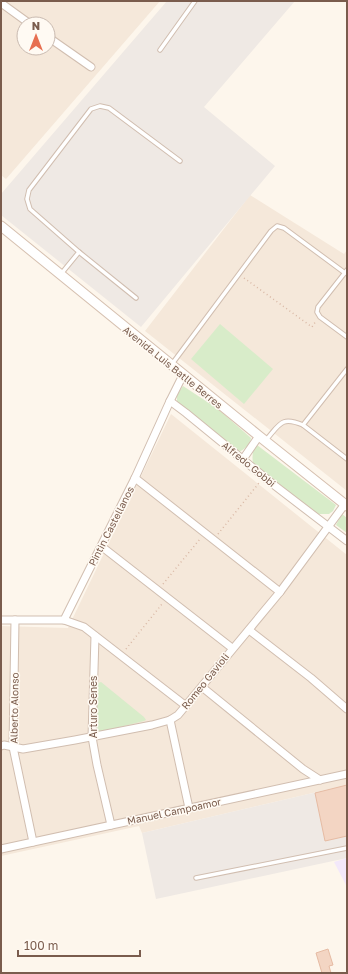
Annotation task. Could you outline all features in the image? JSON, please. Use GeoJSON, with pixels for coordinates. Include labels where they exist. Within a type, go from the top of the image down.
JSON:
{"type":"FeatureCollection","features":[{"type":"Feature","properties":{"kind":"main road","name":"Avenida Luis Batlle Berres"},"geometry":{"type":"LineString","coordinates":[[1,226],[183,375],[346,504]]}},
{"type":"Feature","properties":{"kind":"street"},"geometry":{"type":"LineString","coordinates":[[1,4],[18,16]]}},
{"type":"Feature","properties":{"kind":"street"},"geometry":{"type":"LineString","coordinates":[[56,43],[91,67]]}},
{"type":"Feature","properties":{"kind":"street","name":"Pintin Castellanos"},"geometry":{"type":"LineString","coordinates":[[64,620],[135,478],[183,375]]}},
{"type":"Feature","properties":{"kind":"street","name":"Alfredo Gobbi"},"geometry":{"type":"LineString","coordinates":[[170,401],[264,477],[347,541]]}},
{"type":"Feature","properties":{"kind":"street"},"geometry":{"type":"LineString","coordinates":[[243,459],[262,438]]}},
{"type":"Feature","properties":{"kind":"street"},"geometry":{"type":"LineString","coordinates":[[135,478],[280,592]]}},
{"type":"Feature","properties":{"kind":"street","name":"Romeo Gavioli"},"geometry":{"type":"LineString","coordinates":[[1,746],[23,749],[92,737],[170,720],[178,715],[232,648],[280,592],[346,504]]}},
{"type":"Feature","properties":{"kind":"street"},"geometry":{"type":"LineString","coordinates":[[101,546],[232,648]]}},
{"type":"Feature","properties":{"kind":"street"},"geometry":{"type":"LineString","coordinates":[[1,620],[64,620],[84,627],[186,706]]}},
{"type":"Feature","properties":{"kind":"street","name":"Alberto Alonso"},"geometry":{"type":"LineString","coordinates":[[15,620],[13,747],[33,842]]}},
{"type":"Feature","properties":{"kind":"street"},"geometry":{"type":"LineString","coordinates":[[249,630],[347,709]]}},
{"type":"Feature","properties":{"kind":"street","name":"Arturo Senes"},"geometry":{"type":"LineString","coordinates":[[95,636],[92,737],[111,824]]}},
{"type":"Feature","properties":{"kind":"street"},"geometry":{"type":"LineString","coordinates":[[202,687],[304,769],[320,780]]}},
{"type":"Feature","properties":{"kind":"street"},"geometry":{"type":"LineString","coordinates":[[170,720],[189,808]]}},
{"type":"Feature","properties":{"kind":"street","name":"Manuel Campoamor"},"geometry":{"type":"LineString","coordinates":[[1,849],[347,774]]}},
{"type":"Feature","properties":{"kind":"lane"},"geometry":{"type":"LineString","coordinates":[[160,50],[195,1]]}},
{"type":"Feature","properties":{"kind":"lane"},"geometry":{"type":"LineString","coordinates":[[136,298],[79,252],[30,208],[27,199],[29,190],[91,109],[100,106],[109,108],[180,160]]}},
{"type":"Feature","properties":{"kind":"lane"},"geometry":{"type":"LineString","coordinates":[[171,365],[271,231],[277,226],[284,228],[346,271],[318,307],[317,312],[320,317],[347,337]]}},
{"type":"Feature","properties":{"kind":"lane"},"geometry":{"type":"LineString","coordinates":[[61,275],[79,252]]}},
{"type":"Feature","properties":{"kind":"lane"},"geometry":{"type":"LineString","coordinates":[[303,425],[347,369]]}},
{"type":"Feature","properties":{"kind":"lane"},"geometry":{"type":"LineString","coordinates":[[262,438],[281,423],[292,421],[303,425],[347,459]]}},
{"type":"Feature","properties":{"kind":"lane"},"geometry":{"type":"LineString","coordinates":[[196,878],[347,848]]}},
{"type":"Feature","properties":{"kind":"path"},"geometry":{"type":"LineString","coordinates":[[239,275],[312,327],[320,317]]}},
{"type":"Feature","properties":{"kind":"path"},"geometry":{"type":"LineString","coordinates":[[213,540],[264,477]]}},
{"type":"Feature","properties":{"kind":"path"},"geometry":{"type":"LineString","coordinates":[[158,590],[204,533]]}},
{"type":"Feature","properties":{"kind":"path"},"geometry":{"type":"LineString","coordinates":[[121,655],[167,597]]}},
{"type":"Feature","properties":{"kind":"shaded area"},"geometry":{"type":"Polygon","coordinates":[[[1,1],[160,1],[6,179],[1,175],[1,1]]]}},
{"type":"Feature","properties":{"kind":"shaded area"},"geometry":{"type":"Polygon","coordinates":[[[167,1],[295,1],[204,107],[275,166],[141,327],[1,215],[1,194],[167,1]]]}},
{"type":"Feature","properties":{"kind":"shaded area"},"geometry":{"type":"Polygon","coordinates":[[[250,195],[344,254],[347,250],[347,491],[145,331],[250,195]]]}},
{"type":"Feature","properties":{"kind":"shaded area"},"geometry":{"type":"Polygon","coordinates":[[[171,414],[347,555],[347,785],[142,833],[139,826],[1,856],[1,626],[68,628],[171,414]]]}},
{"type":"Feature","properties":{"kind":"shaded area"},"geometry":{"type":"Polygon","coordinates":[[[347,785],[347,858],[156,899],[142,833],[347,785]]]}},
{"type":"Feature","properties":{"kind":"shaded area"},"geometry":{"type":"Polygon","coordinates":[[[347,858],[347,887],[334,862],[347,858]]]}},
{"type":"Feature","properties":{"kind":"green space"},"geometry":{"type":"Polygon","coordinates":[[[220,324],[273,369],[244,404],[191,359],[220,324]]]}},
{"type":"Feature","properties":{"kind":"green space"},"geometry":{"type":"Polygon","coordinates":[[[183,386],[218,409],[251,438],[250,443],[239,452],[177,402],[177,395],[183,386]]]}},
{"type":"Feature","properties":{"kind":"green space"},"geometry":{"type":"Polygon","coordinates":[[[257,445],[336,505],[333,511],[329,514],[316,514],[253,463],[252,458],[254,449],[257,445]]]}},
{"type":"Feature","properties":{"kind":"green space"},"geometry":{"type":"Polygon","coordinates":[[[342,514],[347,518],[347,533],[336,525],[342,514]]]}},
{"type":"Feature","properties":{"kind":"green space"},"geometry":{"type":"Polygon","coordinates":[[[101,682],[146,720],[100,732],[97,731],[97,686],[98,683],[101,682]]]}},
{"type":"Feature","properties":{"kind":"building"},"geometry":{"type":"Polygon","coordinates":[[[347,785],[347,836],[325,841],[315,793],[347,785]]]}},
{"type":"Feature","properties":{"kind":"building"},"geometry":{"type":"Polygon","coordinates":[[[328,949],[333,965],[329,966],[331,973],[322,973],[316,953],[328,949]]]}}]}
